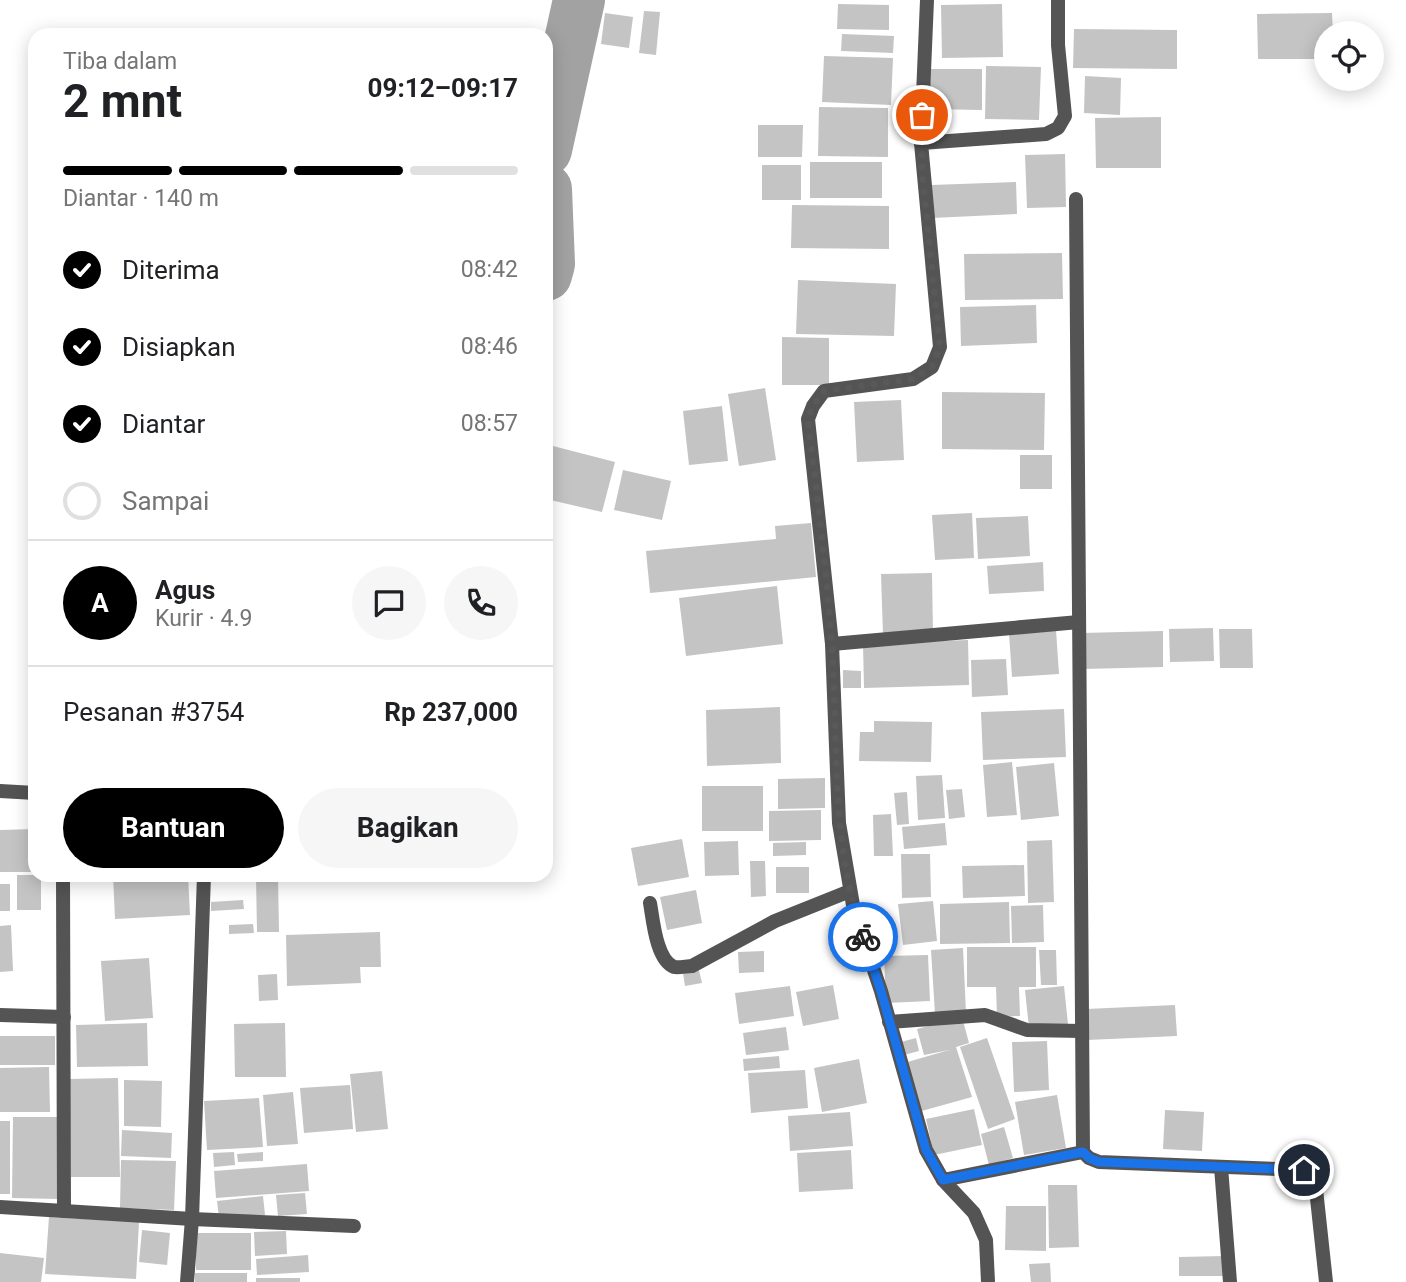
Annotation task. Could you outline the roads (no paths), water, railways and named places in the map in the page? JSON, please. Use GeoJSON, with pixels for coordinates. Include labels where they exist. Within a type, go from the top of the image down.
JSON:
{"type":"FeatureCollection","features":[{"type":"Feature","properties":{"kind":"street"},"geometry":{"type":"LineString","coordinates":[[927,0],[921,143],[940,347],[932,367],[913,379],[824,391],[813,406],[808,419],[832,645],[839,823],[854,911],[881,991],[926,1150],[943,1180],[974,1213],[986,1240],[988,1282]]}},
{"type":"Feature","properties":{"kind":"street"},"geometry":{"type":"LineString","coordinates":[[921,143],[1046,134],[1058,128],[1065,116],[1058,45],[1058,0]]}},
{"type":"Feature","properties":{"kind":"street"},"geometry":{"type":"LineString","coordinates":[[1076,199],[1083,1152],[1099,1162],[1304,1170],[1312,1174],[1315,1180],[1326,1282]]}},
{"type":"Feature","properties":{"kind":"street"},"geometry":{"type":"LineString","coordinates":[[832,645],[1079,622]]}},
{"type":"Feature","properties":{"kind":"street"},"geometry":{"type":"LineString","coordinates":[[0,791],[28,793]]}},
{"type":"Feature","properties":{"kind":"street"},"geometry":{"type":"LineString","coordinates":[[64,882],[64,1211]]}},
{"type":"Feature","properties":{"kind":"street"},"geometry":{"type":"LineString","coordinates":[[187,1282],[192,1219],[204,882]]}},
{"type":"Feature","properties":{"kind":"street"},"geometry":{"type":"LineString","coordinates":[[650,903],[660,951],[674,967],[682,967],[692,965],[775,921],[850,891]]}},
{"type":"Feature","properties":{"kind":"street"},"geometry":{"type":"LineString","coordinates":[[0,1015],[64,1017]]}},
{"type":"Feature","properties":{"kind":"street"},"geometry":{"type":"LineString","coordinates":[[889,1022],[985,1015],[1027,1030],[1082,1031]]}},
{"type":"Feature","properties":{"kind":"street"},"geometry":{"type":"LineString","coordinates":[[943,1180],[1083,1152]]}},
{"type":"Feature","properties":{"kind":"street"},"geometry":{"type":"LineString","coordinates":[[1221,1167],[1230,1282]]}},
{"type":"Feature","properties":{"kind":"street"},"geometry":{"type":"LineString","coordinates":[[0,1207],[354,1226]]}},
{"type":"Feature","properties":{"kind":"waterway"},"geometry":{"type":"LineString","coordinates":[[553,118],[579,0]]}}]}
